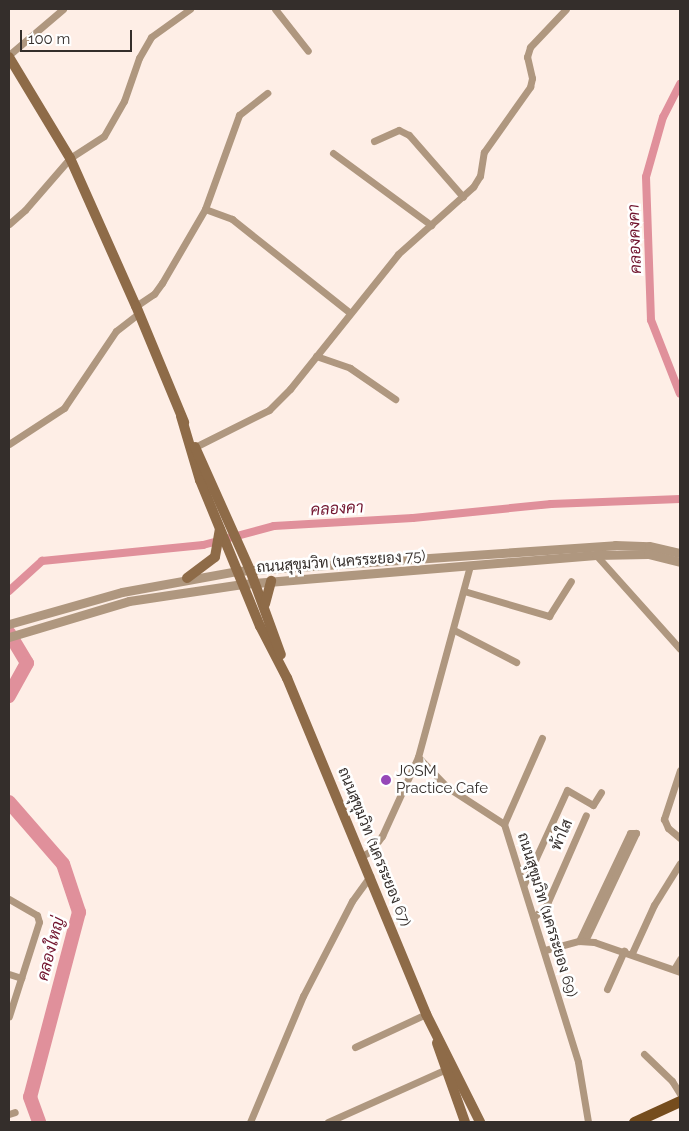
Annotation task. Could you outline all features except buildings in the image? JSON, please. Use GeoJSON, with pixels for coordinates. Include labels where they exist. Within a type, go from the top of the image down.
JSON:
{"type":"FeatureCollection","features":[{"type":"Feature","properties":{"kind":"main road"},"geometry":{"type":"LineString","coordinates":[[9,56],[70,158],[138,309],[181,416]]}},
{"type":"Feature","properties":{"kind":"main road","name":"ถนนสุขุมวิท (นครระยอง 67)"},"geometry":{"type":"LineString","coordinates":[[181,416],[225,509],[255,582],[287,678]]}},
{"type":"Feature","properties":{"kind":"main road","name":"ถนนสุขุมวิท (นครระยอง 67)"},"geometry":{"type":"LineString","coordinates":[[181,416],[200,480],[231,556],[287,678],[426,1014],[480,1122]]}},
{"type":"Feature","properties":{"kind":"main road"},"geometry":{"type":"LineString","coordinates":[[187,578],[212,562],[216,552],[220,529]]}},
{"type":"Feature","properties":{"kind":"main road"},"geometry":{"type":"LineString","coordinates":[[265,608],[271,581]]}},
{"type":"Feature","properties":{"kind":"main road","name":"ถนนสุขุมวิท (นครระยอง 67)"},"geometry":{"type":"LineString","coordinates":[[433,1027],[444,1070],[465,1122]]}},
{"type":"Feature","properties":{"kind":"main road"},"geometry":{"type":"LineString","coordinates":[[634,1122],[680,1101]]}},
{"type":"Feature","properties":{"kind":"street"},"geometry":{"type":"LineString","coordinates":[[9,56],[63,9]]}},
{"type":"Feature","properties":{"kind":"street"},"geometry":{"type":"LineString","coordinates":[[9,224],[25,210],[70,158],[104,136],[124,101],[138,58],[150,37],[190,9]]}},
{"type":"Feature","properties":{"kind":"street"},"geometry":{"type":"LineString","coordinates":[[275,9],[308,51]]}},
{"type":"Feature","properties":{"kind":"street"},"geometry":{"type":"LineString","coordinates":[[195,448],[269,410],[316,356],[349,312],[398,254],[463,197],[480,176],[484,152],[530,87],[532,78],[527,57],[530,47],[566,9]]}},
{"type":"Feature","properties":{"kind":"street"},"geometry":{"type":"LineString","coordinates":[[9,444],[64,408],[116,331],[154,294],[205,209],[238,115],[267,93]]}},
{"type":"Feature","properties":{"kind":"street"},"geometry":{"type":"LineString","coordinates":[[374,141],[399,130],[409,135],[463,197]]}},
{"type":"Feature","properties":{"kind":"street"},"geometry":{"type":"LineString","coordinates":[[333,153],[431,225]]}},
{"type":"Feature","properties":{"kind":"street"},"geometry":{"type":"LineString","coordinates":[[205,209],[232,219],[349,312]]}},
{"type":"Feature","properties":{"kind":"street"},"geometry":{"type":"LineString","coordinates":[[316,356],[350,368],[395,399]]}},
{"type":"Feature","properties":{"kind":"street","name":"ถนนสุขุมวิท (นครระยอง 75)"},"geometry":{"type":"LineString","coordinates":[[9,624],[122,592],[187,578],[238,571],[615,545],[649,546],[680,553]]}},
{"type":"Feature","properties":{"kind":"street"},"geometry":{"type":"LineString","coordinates":[[596,554],[680,649]]}},
{"type":"Feature","properties":{"kind":"street","name":"ถนนสุขุมวิท (นครระยอง 75)"},"geometry":{"type":"LineString","coordinates":[[9,637],[129,601],[255,582],[470,566],[596,554],[648,554],[680,562]]}},
{"type":"Feature","properties":{"kind":"street"},"geometry":{"type":"LineString","coordinates":[[362,856],[371,851],[382,836],[418,756],[470,566]]}},
{"type":"Feature","properties":{"kind":"street"},"geometry":{"type":"LineString","coordinates":[[464,591],[549,616],[571,581]]}},
{"type":"Feature","properties":{"kind":"street"},"geometry":{"type":"LineString","coordinates":[[454,630],[516,662]]}},
{"type":"Feature","properties":{"kind":"street"},"geometry":{"type":"LineString","coordinates":[[504,824],[542,738]]}},
{"type":"Feature","properties":{"kind":"street","name":"ถนนสุขุมวิท (นครระยอง 69)"},"geometry":{"type":"LineString","coordinates":[[418,756],[447,787],[504,824],[545,950],[578,1062],[588,1122]]}},
{"type":"Feature","properties":{"kind":"street"},"geometry":{"type":"LineString","coordinates":[[680,770],[664,819],[668,828],[680,838]]}},
{"type":"Feature","properties":{"kind":"street"},"geometry":{"type":"LineString","coordinates":[[524,884],[567,790],[593,804],[601,792]]}},
{"type":"Feature","properties":{"kind":"street","name":"พ้าใส"},"geometry":{"type":"LineString","coordinates":[[534,917],[546,906],[586,815]]}},
{"type":"Feature","properties":{"kind":"street"},"geometry":{"type":"LineString","coordinates":[[582,941],[630,833],[636,833],[602,898]]}},
{"type":"Feature","properties":{"kind":"street"},"geometry":{"type":"LineString","coordinates":[[607,990],[680,863]]}},
{"type":"Feature","properties":{"kind":"street"},"geometry":{"type":"LineString","coordinates":[[250,1122],[303,996],[352,901],[370,876]]}},
{"type":"Feature","properties":{"kind":"street"},"geometry":{"type":"LineString","coordinates":[[9,899],[39,918],[9,1016]]}},
{"type":"Feature","properties":{"kind":"street"},"geometry":{"type":"LineString","coordinates":[[545,950],[582,941],[628,952],[677,971],[680,959]]}},
{"type":"Feature","properties":{"kind":"street"},"geometry":{"type":"LineString","coordinates":[[9,974],[21,978]]}},
{"type":"Feature","properties":{"kind":"street"},"geometry":{"type":"LineString","coordinates":[[355,1047],[426,1014]]}},
{"type":"Feature","properties":{"kind":"street"},"geometry":{"type":"LineString","coordinates":[[644,1054],[672,1081],[680,1094]]}},
{"type":"Feature","properties":{"kind":"street"},"geometry":{"type":"LineString","coordinates":[[328,1122],[444,1070]]}},
{"type":"Feature","properties":{"kind":"waterway","name":"คลองคงคา"},"geometry":{"type":"LineString","coordinates":[[680,84],[663,117],[646,177],[651,320],[680,394]]}},
{"type":"Feature","properties":{"kind":"waterway","name":"คลองคา"},"geometry":{"type":"LineString","coordinates":[[9,591],[42,561],[203,545],[274,526],[413,518],[551,504],[680,499]]}},
{"type":"Feature","properties":{"kind":"waterway","name":"คลองใหญ่"},"geometry":{"type":"LineString","coordinates":[[9,633],[27,663],[9,696]]}},
{"type":"Feature","properties":{"kind":"waterway","name":"คลองใหญ่"},"geometry":{"type":"LineString","coordinates":[[9,802],[63,864],[79,912],[30,1097],[39,1122]]}},
{"type":"Feature","properties":{"kind":"place","name":"JOSM Practice Cafe"},"geometry":{"type":"Point","coordinates":[386,780]}}]}
